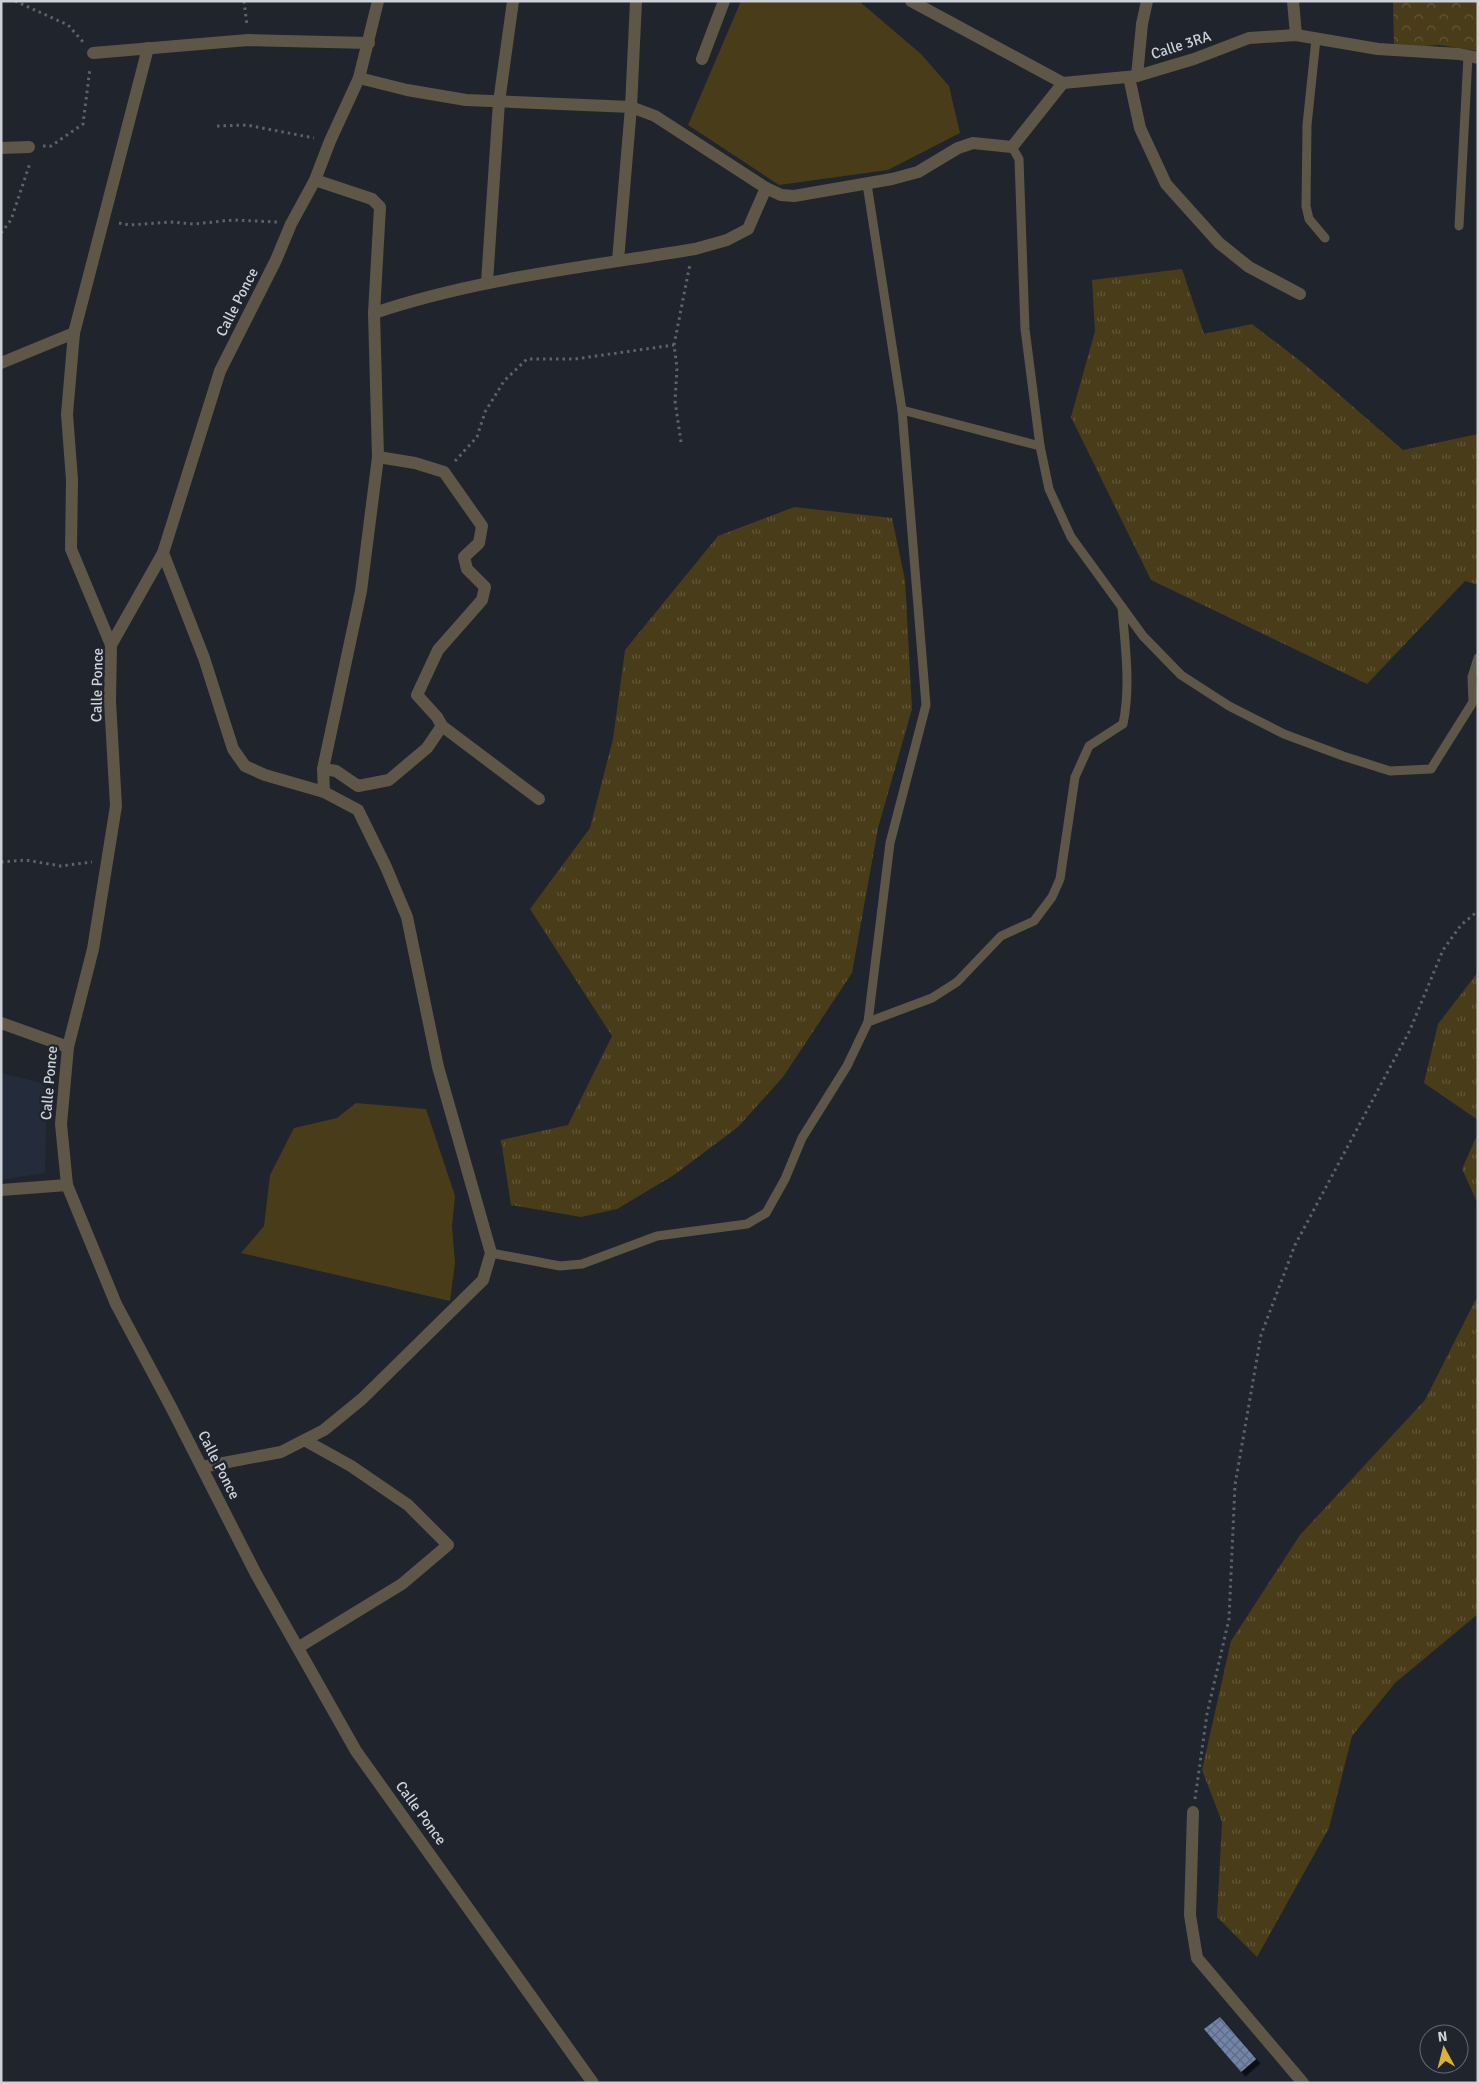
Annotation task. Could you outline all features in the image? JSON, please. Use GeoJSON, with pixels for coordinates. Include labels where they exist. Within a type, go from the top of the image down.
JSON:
{"type":"FeatureCollection","features":[{"type":"Feature","properties":{"kind":"street","name":"Calle Ponce"},"geometry":{"type":"LineString","coordinates":[[378,1],[359,78],[330,141],[315,180],[291,224],[276,260],[220,371],[163,553],[111,645],[110,701],[116,806],[94,949],[68,1047],[61,1124],[67,1185],[116,1304],[256,1574],[299,1646],[356,1751],[593,2083]]}},
{"type":"Feature","properties":{"kind":"street"},"geometry":{"type":"LineString","coordinates":[[487,282],[499,102],[513,1]]}},
{"type":"Feature","properties":{"kind":"street"},"geometry":{"type":"LineString","coordinates":[[618,261],[631,108],[636,1]]}},
{"type":"Feature","properties":{"kind":"street"},"geometry":{"type":"LineString","coordinates":[[702,59],[724,1]]}},
{"type":"Feature","properties":{"kind":"street"},"geometry":{"type":"LineString","coordinates":[[359,78],[466,100],[631,108],[655,116],[766,188],[781,195],[794,196],[867,184],[918,172],[958,148],[973,143],[1012,147],[1063,83],[911,1]]}},
{"type":"Feature","properties":{"kind":"street"},"geometry":{"type":"LineString","coordinates":[[1147,1],[1133,76],[1140,128],[1166,184],[1219,243],[1249,267],[1300,294]]}},
{"type":"Feature","properties":{"kind":"street"},"geometry":{"type":"LineString","coordinates":[[1293,1],[1296,35]]}},
{"type":"Feature","properties":{"kind":"street","name":"Calle 3RA"},"geometry":{"type":"LineString","coordinates":[[1063,83],[1133,76],[1194,59],[1249,38],[1296,35],[1378,49],[1473,57]]}},
{"type":"Feature","properties":{"kind":"street"},"geometry":{"type":"LineString","coordinates":[[93,53],[248,40],[369,43]]}},
{"type":"Feature","properties":{"kind":"street"},"geometry":{"type":"LineString","coordinates":[[111,645],[71,549],[72,480],[67,414],[74,333],[148,48]]}},
{"type":"Feature","properties":{"kind":"street"},"geometry":{"type":"LineString","coordinates":[[1,148],[29,147]]}},
{"type":"Feature","properties":{"kind":"street"},"geometry":{"type":"LineString","coordinates":[[315,180],[372,199],[380,208],[374,313],[378,457],[361,591],[323,769],[324,792]]}},
{"type":"Feature","properties":{"kind":"street"},"geometry":{"type":"LineString","coordinates":[[374,313],[420,298],[487,282],[694,249],[727,240],[748,229],[766,188]]}},
{"type":"Feature","properties":{"kind":"street"},"geometry":{"type":"LineString","coordinates":[[1,364],[74,333]]}},
{"type":"Feature","properties":{"kind":"street"},"geometry":{"type":"LineString","coordinates":[[378,457],[415,463],[444,472],[482,526],[479,543],[464,557],[467,569],[485,587],[482,600],[438,650],[417,695],[437,717],[442,726],[539,800]]}},
{"type":"Feature","properties":{"kind":"street"},"geometry":{"type":"LineString","coordinates":[[163,553],[204,658],[233,749],[245,766],[258,772],[324,792],[358,810],[386,867],[406,917],[438,1067],[491,1253],[483,1280],[362,1398],[324,1430],[306,1441],[281,1452],[202,1467]]}},
{"type":"Feature","properties":{"kind":"street"},"geometry":{"type":"LineString","coordinates":[[323,769],[336,771],[358,786],[389,780],[427,748],[442,726]]}},
{"type":"Feature","properties":{"kind":"street"},"geometry":{"type":"LineString","coordinates":[[1,1023],[68,1047]]}},
{"type":"Feature","properties":{"kind":"street"},"geometry":{"type":"LineString","coordinates":[[1,1190],[67,1185]]}},
{"type":"Feature","properties":{"kind":"street"},"geometry":{"type":"LineString","coordinates":[[299,1646],[402,1584],[448,1546],[408,1505],[351,1466],[306,1441]]}},
{"type":"Feature","properties":{"kind":"street"},"geometry":{"type":"LineString","coordinates":[[1193,1812],[1190,1915],[1197,1958],[1303,2083]]}},
{"type":"Feature","properties":{"kind":"lane"},"geometry":{"type":"LineString","coordinates":[[1316,38],[1307,125],[1306,206],[1310,219],[1325,238]]}},
{"type":"Feature","properties":{"kind":"lane"},"geometry":{"type":"LineString","coordinates":[[1459,226],[1473,57]]}},
{"type":"Feature","properties":{"kind":"lane"},"geometry":{"type":"LineString","coordinates":[[1012,147],[1018,159],[1025,329],[1040,446],[1048,489],[1071,537],[1143,636],[1181,675],[1229,706],[1284,734],[1343,756],[1390,770],[1431,769],[1473,702],[1472,677],[1478,658]]}},
{"type":"Feature","properties":{"kind":"lane"},"geometry":{"type":"LineString","coordinates":[[491,1253],[560,1266],[582,1264],[657,1236],[695,1229],[747,1224],[766,1213],[785,1179],[802,1138],[847,1066],[868,1022],[890,843],[926,705],[902,410],[867,184]]}},
{"type":"Feature","properties":{"kind":"lane"},"geometry":{"type":"LineString","coordinates":[[902,410],[1040,446]]}},
{"type":"Feature","properties":{"kind":"lane"},"geometry":{"type":"LineString","coordinates":[[868,1022],[932,998],[957,982],[1001,936],[1034,921],[1052,897],[1060,879],[1075,777],[1089,746],[1124,724],[1127,705],[1127,684],[1122,606]]}},
{"type":"Feature","properties":{"kind":"path"},"geometry":{"type":"LineString","coordinates":[[1,233],[11,220],[21,191],[30,162],[29,147],[50,146],[82,124],[85,93],[93,53],[68,25],[15,1]]}},
{"type":"Feature","properties":{"kind":"path"},"geometry":{"type":"LineString","coordinates":[[244,1],[248,40]]}},
{"type":"Feature","properties":{"kind":"path"},"geometry":{"type":"LineString","coordinates":[[217,126],[247,125],[330,141]]}},
{"type":"Feature","properties":{"kind":"path"},"geometry":{"type":"LineString","coordinates":[[104,220],[130,225],[170,222],[194,224],[233,220],[291,224]]}},
{"type":"Feature","properties":{"kind":"path"},"geometry":{"type":"LineString","coordinates":[[681,442],[675,401],[677,368],[674,345],[694,249]]}},
{"type":"Feature","properties":{"kind":"path"},"geometry":{"type":"LineString","coordinates":[[444,472],[477,437],[486,412],[504,381],[527,360],[575,359],[674,345]]}},
{"type":"Feature","properties":{"kind":"path"},"geometry":{"type":"LineString","coordinates":[[1,862],[25,860],[61,866],[108,860]]}},
{"type":"Feature","properties":{"kind":"path"},"geometry":{"type":"LineString","coordinates":[[1193,1812],[1207,1714],[1229,1619],[1235,1484],[1261,1335],[1295,1245],[1410,1030],[1443,950],[1461,925],[1478,911]]}},
{"type":"Feature","properties":{"kind":"shaded area"},"geometry":{"type":"Polygon","coordinates":[[[1,1073],[47,1084],[45,1173],[1,1180],[1,1073]]]}},
{"type":"Feature","properties":{"kind":"green space"},"geometry":{"type":"Polygon","coordinates":[[[741,1],[859,1],[921,54],[949,86],[960,133],[888,170],[779,185],[688,125],[741,1]]]}},
{"type":"Feature","properties":{"kind":"green space"},"geometry":{"type":"Polygon","coordinates":[[[1393,1],[1478,1],[1478,51],[1439,45],[1394,48],[1393,1]]]}},
{"type":"Feature","properties":{"kind":"green space"},"geometry":{"type":"Polygon","coordinates":[[[1182,269],[1204,334],[1252,324],[1304,364],[1403,450],[1478,434],[1478,585],[1465,581],[1367,684],[1151,580],[1071,417],[1095,331],[1092,280],[1182,269]]]}},
{"type":"Feature","properties":{"kind":"green space"},"geometry":{"type":"Polygon","coordinates":[[[794,507],[892,518],[905,580],[912,709],[878,828],[852,973],[783,1077],[738,1127],[674,1175],[617,1209],[581,1217],[511,1205],[501,1140],[568,1125],[612,1036],[530,909],[590,828],[613,739],[625,650],[718,536],[794,507]]]}},
{"type":"Feature","properties":{"kind":"green space"},"geometry":{"type":"Polygon","coordinates":[[[1478,972],[1478,1120],[1424,1083],[1438,1024],[1478,972]]]}},
{"type":"Feature","properties":{"kind":"green space"},"geometry":{"type":"Polygon","coordinates":[[[356,1103],[426,1109],[455,1196],[452,1226],[455,1263],[450,1301],[241,1253],[264,1226],[270,1175],[294,1128],[337,1118],[356,1103]]]}},
{"type":"Feature","properties":{"kind":"green space"},"geometry":{"type":"Polygon","coordinates":[[[1478,1133],[1478,1204],[1462,1169],[1478,1133]]]}},
{"type":"Feature","properties":{"kind":"green space"},"geometry":{"type":"Polygon","coordinates":[[[1478,1295],[1478,1614],[1395,1683],[1352,1736],[1329,1828],[1257,1957],[1217,1917],[1222,1822],[1202,1770],[1231,1641],[1300,1535],[1425,1400],[1478,1295]]]}},
{"type":"Feature","properties":{"kind":"building"},"geometry":{"type":"Polygon","coordinates":[[[1220,2017],[1256,2059],[1241,2072],[1204,2029],[1220,2017]]]}}]}
